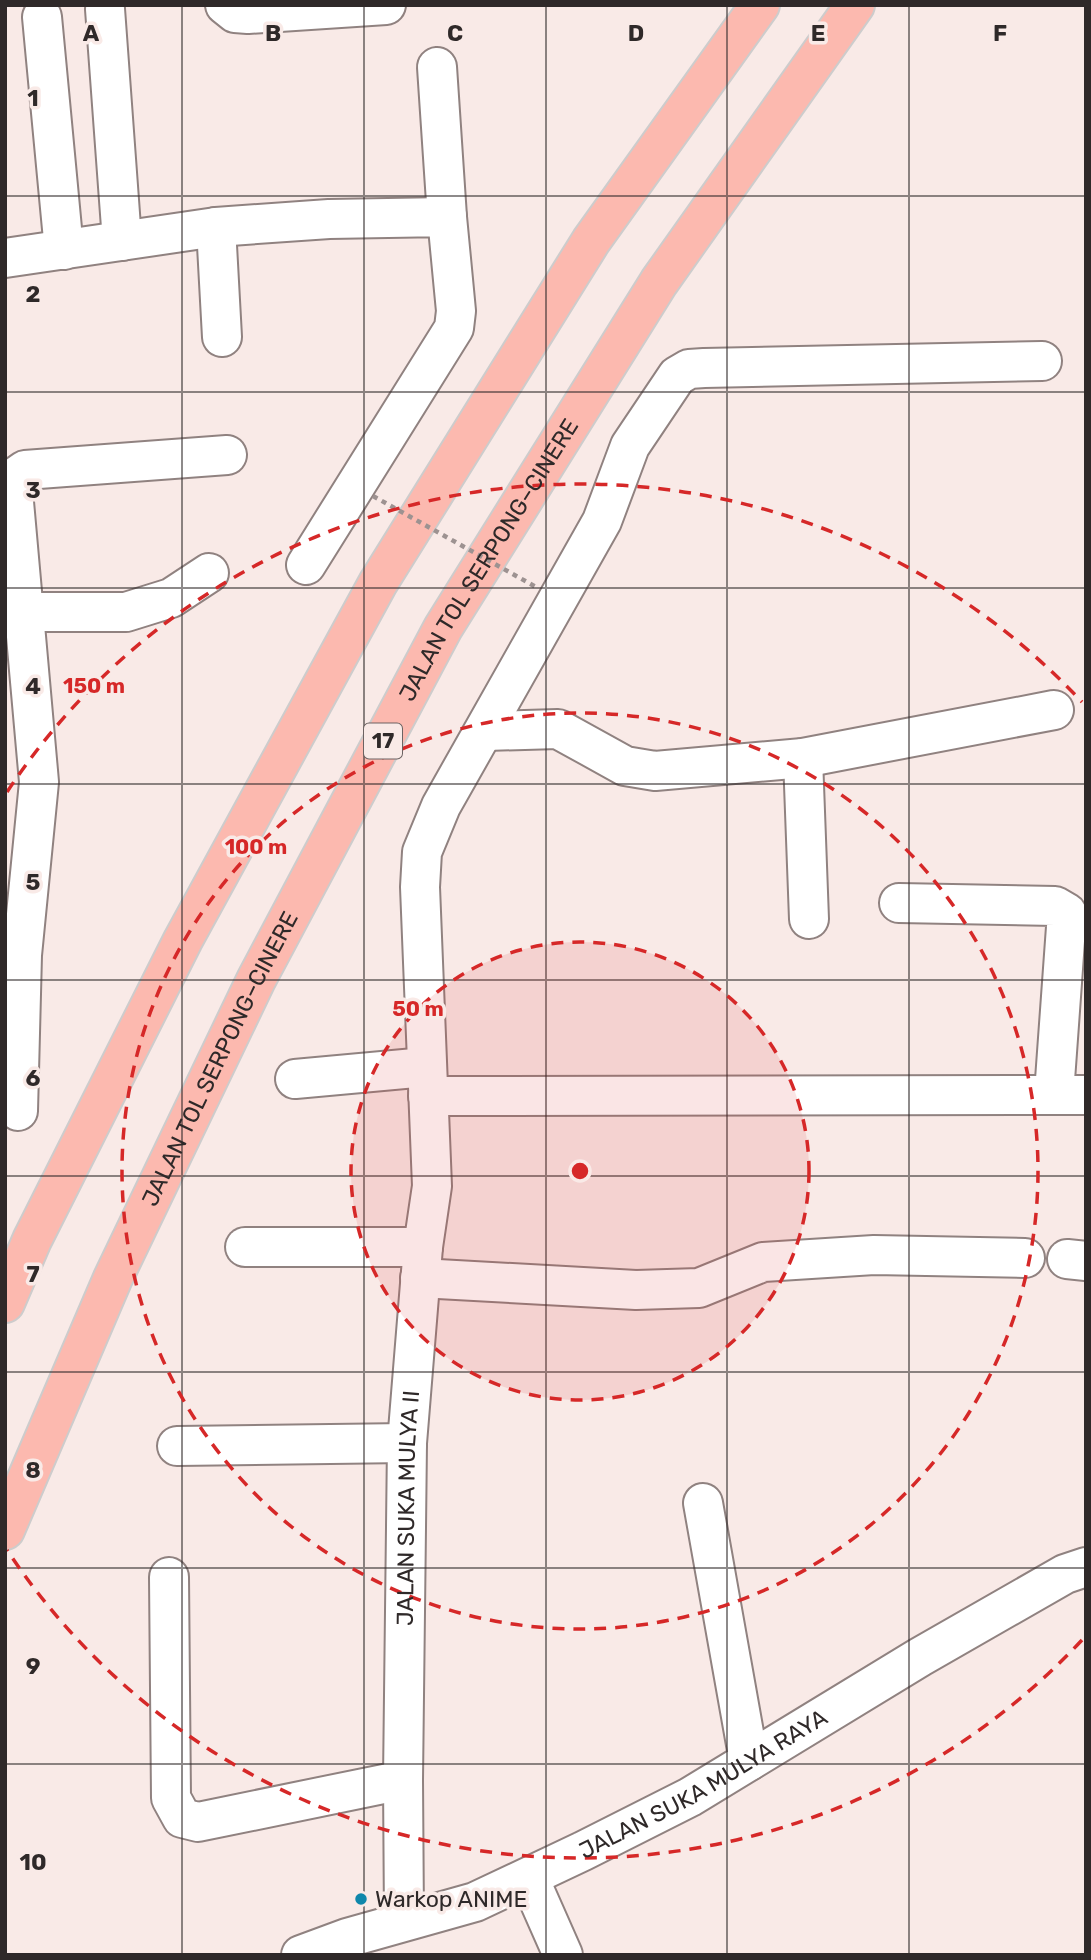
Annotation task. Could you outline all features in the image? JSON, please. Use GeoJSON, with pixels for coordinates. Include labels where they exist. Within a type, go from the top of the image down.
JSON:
{"type":"FeatureCollection","features":[{"type":"Feature","properties":{"kind":"highway"},"geometry":{"type":"LineString","coordinates":[[5,1303],[32,1240],[183,940],[378,583],[591,241],[760,5]]}},
{"type":"Feature","properties":{"kind":"highway","name":"JALAN TOL SERPONG–CINERE"},"geometry":{"type":"LineString","coordinates":[[5,1530],[113,1278],[256,981],[443,628],[659,282],[855,5]]}},
{"type":"Feature","properties":{"kind":"street"},"geometry":{"type":"LineString","coordinates":[[225,5],[235,13],[247,14],[386,5]]}},
{"type":"Feature","properties":{"kind":"street"},"geometry":{"type":"LineString","coordinates":[[105,9],[122,241]]}},
{"type":"Feature","properties":{"kind":"street"},"geometry":{"type":"LineString","coordinates":[[42,16],[64,250]]}},
{"type":"Feature","properties":{"kind":"street"},"geometry":{"type":"LineString","coordinates":[[306,565],[454,328],[456,310],[437,67]]}},
{"type":"Feature","properties":{"kind":"street"},"geometry":{"type":"LineString","coordinates":[[5,258],[216,227],[329,219],[447,217]]}},
{"type":"Feature","properties":{"kind":"street"},"geometry":{"type":"LineString","coordinates":[[216,227],[222,337]]}},
{"type":"Feature","properties":{"kind":"street","name":"JALAN SUKA MULYA II"},"geometry":{"type":"LineString","coordinates":[[404,1921],[407,1443],[422,1262],[432,1186],[420,887],[422,852],[441,806],[602,521],[630,446],[677,376],[688,369],[1042,361]]}},
{"type":"Feature","properties":{"kind":"street"},"geometry":{"type":"LineString","coordinates":[[18,1111],[22,956],[39,782],[26,612],[10,503],[15,477],[25,470],[227,456]]}},
{"type":"Feature","properties":{"kind":"street"},"geometry":{"type":"LineString","coordinates":[[26,612],[127,612],[171,598],[209,573]]}},
{"type":"Feature","properties":{"kind":"street"},"geometry":{"type":"LineString","coordinates":[[486,730],[558,729],[638,770],[803,758],[1054,710]]}},
{"type":"Feature","properties":{"kind":"street"},"geometry":{"type":"LineString","coordinates":[[803,758],[809,919]]}},
{"type":"Feature","properties":{"kind":"street"},"geometry":{"type":"LineString","coordinates":[[295,1079],[1070,1094],[1067,913],[1055,906],[899,903]]}},
{"type":"Feature","properties":{"kind":"street"},"geometry":{"type":"LineString","coordinates":[[246,1247],[422,1262],[636,1290],[699,1288],[763,1262],[874,1255],[1025,1258]]}},
{"type":"Feature","properties":{"kind":"street"},"geometry":{"type":"LineString","coordinates":[[177,1446],[407,1443]]}},
{"type":"Feature","properties":{"kind":"street"},"geometry":{"type":"LineString","coordinates":[[703,1503],[749,1761]]}},
{"type":"Feature","properties":{"kind":"street","name":"JALAN SUKA MULYA RAYA"},"geometry":{"type":"LineString","coordinates":[[301,1955],[404,1921],[475,1902],[529,1878],[690,1797],[944,1643],[1065,1574],[1086,1567]]}},
{"type":"Feature","properties":{"kind":"street"},"geometry":{"type":"LineString","coordinates":[[169,1577],[171,1786],[173,1805],[182,1818],[198,1822],[403,1780]]}},
{"type":"Feature","properties":{"kind":"street"},"geometry":{"type":"LineString","coordinates":[[529,1878],[564,1955]]}},
{"type":"Feature","properties":{"kind":"path"},"geometry":{"type":"LineString","coordinates":[[373,496],[536,587]]}},
{"type":"Feature","properties":{"kind":"place","name":"Warkop ANIME"},"geometry":{"type":"Point","coordinates":[361,1899]}}]}
